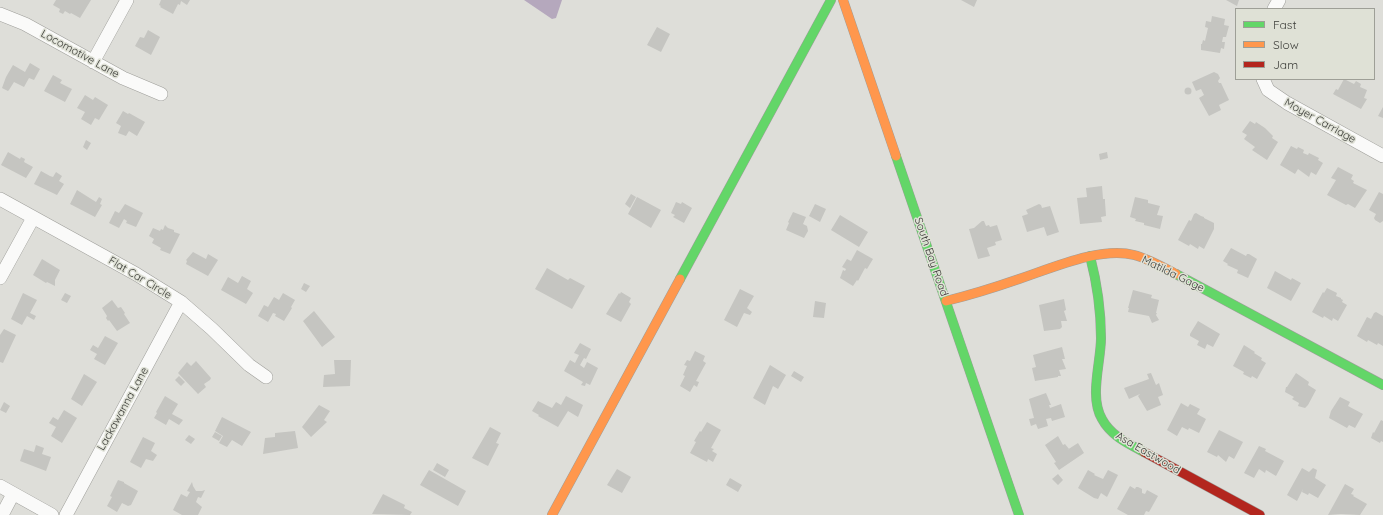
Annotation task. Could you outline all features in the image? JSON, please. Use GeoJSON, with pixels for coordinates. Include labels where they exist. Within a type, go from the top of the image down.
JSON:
{"type":"FeatureCollection","features":[{"type":"Feature","properties":{"kind":"street"},"geometry":{"type":"LineString","coordinates":[[93,62],[127,0]]}},
{"type":"Feature","properties":{"kind":"street"},"geometry":{"type":"LineString","coordinates":[[552,515],[831,0]]}},
{"type":"Feature","properties":{"kind":"street","name":"South Bay Road"},"geometry":{"type":"LineString","coordinates":[[844,0],[1018,515]]}},
{"type":"Feature","properties":{"kind":"street","name":"Locomotive Lane"},"geometry":{"type":"LineString","coordinates":[[0,14],[25,24],[123,78],[161,94]]}},
{"type":"Feature","properties":{"kind":"street","name":"Moyer Carriage"},"geometry":{"type":"LineString","coordinates":[[1263,80],[1268,90],[1287,103],[1383,156]]}},
{"type":"Feature","properties":{"kind":"street","name":"Flat Car Circle"},"geometry":{"type":"LineString","coordinates":[[0,200],[136,274],[181,302],[212,329],[248,365],[266,377]]}},
{"type":"Feature","properties":{"kind":"street"},"geometry":{"type":"LineString","coordinates":[[0,278],[33,218]]}},
{"type":"Feature","properties":{"kind":"street","name":"Matilda Gage"},"geometry":{"type":"LineString","coordinates":[[946,301],[987,290],[1090,256],[1110,253],[1134,255],[1157,264],[1383,385]]}},
{"type":"Feature","properties":{"kind":"street","name":"Asa Eastwood"},"geometry":{"type":"LineString","coordinates":[[1090,256],[1096,279],[1100,306],[1101,349],[1096,399],[1097,409],[1101,420],[1108,429],[1120,439],[1260,515]]}},
{"type":"Feature","properties":{"kind":"street","name":"Lackawanna Lane"},"geometry":{"type":"LineString","coordinates":[[66,515],[181,302]]}},
{"type":"Feature","properties":{"kind":"street"},"geometry":{"type":"LineString","coordinates":[[0,486],[52,515]]}},
{"type":"Feature","properties":{"kind":"street"},"geometry":{"type":"LineString","coordinates":[[2,515],[13,494]]}},
{"type":"Feature","properties":{"kind":"shaded area"},"geometry":{"type":"Polygon","coordinates":[[[524,0],[562,0],[556,18],[552,19],[524,0]]]}},
{"type":"Feature","properties":{"kind":"building"},"geometry":{"type":"Polygon","coordinates":[[[56,0],[91,0],[80,18],[65,11],[63,14],[59,12],[60,9],[53,5],[56,0]]]}},
{"type":"Feature","properties":{"kind":"building"},"geometry":{"type":"Polygon","coordinates":[[[161,0],[190,0],[187,5],[181,1],[180,5],[178,4],[173,14],[160,7],[161,6],[159,5],[161,0]]]}},
{"type":"Feature","properties":{"kind":"building"},"geometry":{"type":"Polygon","coordinates":[[[961,0],[977,0],[974,7],[961,0]]]}},
{"type":"Feature","properties":{"kind":"building"},"geometry":{"type":"Polygon","coordinates":[[[1226,0],[1239,0],[1237,6],[1226,0]]]}},
{"type":"Feature","properties":{"kind":"building"},"geometry":{"type":"Polygon","coordinates":[[[1212,16],[1225,19],[1224,25],[1229,26],[1226,37],[1223,37],[1222,42],[1225,42],[1224,49],[1221,48],[1220,53],[1201,50],[1201,44],[1203,40],[1205,41],[1208,28],[1205,27],[1206,21],[1211,22],[1212,16]]]}},
{"type":"Feature","properties":{"kind":"building"},"geometry":{"type":"Polygon","coordinates":[[[657,27],[670,34],[661,52],[647,45],[657,27]]]}},
{"type":"Feature","properties":{"kind":"building"},"geometry":{"type":"Polygon","coordinates":[[[148,30],[160,37],[151,55],[135,46],[140,37],[144,38],[148,30]]]}},
{"type":"Feature","properties":{"kind":"building"},"geometry":{"type":"Polygon","coordinates":[[[30,63],[40,69],[34,80],[29,78],[24,87],[14,82],[8,91],[2,88],[13,65],[25,72],[30,63]]]}},
{"type":"Feature","properties":{"kind":"building"},"geometry":{"type":"Polygon","coordinates":[[[1214,72],[1218,74],[1220,78],[1218,81],[1221,83],[1229,100],[1219,105],[1221,110],[1209,116],[1199,98],[1204,95],[1201,89],[1196,91],[1192,82],[1214,72]]]}},
{"type":"Feature","properties":{"kind":"building"},"geometry":{"type":"Polygon","coordinates":[[[53,75],[62,80],[60,83],[72,89],[65,102],[44,91],[53,75]]]}},
{"type":"Feature","properties":{"kind":"building"},"geometry":{"type":"Polygon","coordinates":[[[1343,80],[1354,84],[1356,81],[1361,84],[1360,87],[1367,90],[1364,98],[1367,99],[1361,109],[1333,94],[1336,89],[1338,90],[1343,80]]]}},
{"type":"Feature","properties":{"kind":"building"},"geometry":{"type":"Polygon","coordinates":[[[1188,87],[1191,88],[1191,94],[1188,95],[1185,94],[1184,91],[1185,88],[1188,87]]]}},
{"type":"Feature","properties":{"kind":"building"},"geometry":{"type":"Polygon","coordinates":[[[85,95],[93,100],[95,97],[108,105],[99,120],[95,118],[91,125],[81,119],[85,112],[77,108],[85,95]]]}},
{"type":"Feature","properties":{"kind":"building"},"geometry":{"type":"Polygon","coordinates":[[[1383,107],[1383,118],[1378,116],[1383,107]]]}},
{"type":"Feature","properties":{"kind":"building"},"geometry":{"type":"Polygon","coordinates":[[[123,111],[145,122],[137,136],[129,131],[126,136],[118,133],[121,126],[116,123],[123,111]]]}},
{"type":"Feature","properties":{"kind":"building"},"geometry":{"type":"Polygon","coordinates":[[[1250,121],[1255,124],[1256,122],[1265,128],[1273,136],[1272,138],[1278,142],[1267,160],[1252,150],[1255,147],[1244,139],[1247,135],[1242,132],[1250,121]]]}},
{"type":"Feature","properties":{"kind":"building"},"geometry":{"type":"Polygon","coordinates":[[[86,140],[91,143],[87,150],[83,147],[86,140]]]}},
{"type":"Feature","properties":{"kind":"building"},"geometry":{"type":"Polygon","coordinates":[[[1291,146],[1297,149],[1298,147],[1304,150],[1303,153],[1308,155],[1309,153],[1319,158],[1318,160],[1323,163],[1316,175],[1311,172],[1309,177],[1298,169],[1295,174],[1280,165],[1291,146]]]}},
{"type":"Feature","properties":{"kind":"building"},"geometry":{"type":"Polygon","coordinates":[[[8,152],[20,159],[21,157],[25,159],[24,162],[33,167],[26,178],[1,165],[8,152]]]}},
{"type":"Feature","properties":{"kind":"building"},"geometry":{"type":"Polygon","coordinates":[[[1107,152],[1108,158],[1100,160],[1099,154],[1107,152]]]}},
{"type":"Feature","properties":{"kind":"building"},"geometry":{"type":"Polygon","coordinates":[[[1338,167],[1353,175],[1351,179],[1354,181],[1353,183],[1367,190],[1355,208],[1327,195],[1336,180],[1331,178],[1338,167]]]}},
{"type":"Feature","properties":{"kind":"building"},"geometry":{"type":"Polygon","coordinates":[[[41,171],[53,177],[56,172],[62,176],[59,181],[64,184],[57,195],[34,184],[41,171]]]}},
{"type":"Feature","properties":{"kind":"building"},"geometry":{"type":"Polygon","coordinates":[[[1102,186],[1103,199],[1105,199],[1106,216],[1101,217],[1102,222],[1080,224],[1077,198],[1087,197],[1086,188],[1102,186]]]}},
{"type":"Feature","properties":{"kind":"building"},"geometry":{"type":"Polygon","coordinates":[[[77,190],[96,202],[99,197],[102,199],[100,204],[102,205],[95,217],[70,204],[77,190]]]}},
{"type":"Feature","properties":{"kind":"building"},"geometry":{"type":"Polygon","coordinates":[[[1379,192],[1383,194],[1383,221],[1380,223],[1374,218],[1376,214],[1369,210],[1379,192]]]}},
{"type":"Feature","properties":{"kind":"building"},"geometry":{"type":"Polygon","coordinates":[[[631,194],[636,197],[630,208],[625,204],[631,194]]]}},
{"type":"Feature","properties":{"kind":"building"},"geometry":{"type":"Polygon","coordinates":[[[637,197],[661,210],[651,228],[628,214],[637,197]]]}},
{"type":"Feature","properties":{"kind":"building"},"geometry":{"type":"Polygon","coordinates":[[[1135,197],[1148,200],[1148,203],[1160,206],[1157,215],[1163,216],[1160,229],[1144,225],[1144,223],[1135,221],[1136,219],[1130,217],[1135,197]]]}},
{"type":"Feature","properties":{"kind":"building"},"geometry":{"type":"Polygon","coordinates":[[[676,202],[681,204],[682,202],[692,208],[684,223],[673,217],[675,215],[671,213],[676,202]]]}},
{"type":"Feature","properties":{"kind":"building"},"geometry":{"type":"Polygon","coordinates":[[[125,204],[143,213],[136,227],[126,223],[127,221],[124,219],[119,228],[109,223],[115,211],[119,213],[125,204]]]}},
{"type":"Feature","properties":{"kind":"building"},"geometry":{"type":"Polygon","coordinates":[[[815,204],[826,209],[820,222],[809,216],[815,204]]]}},
{"type":"Feature","properties":{"kind":"building"},"geometry":{"type":"Polygon","coordinates":[[[1039,204],[1042,208],[1050,206],[1059,232],[1047,236],[1044,227],[1027,232],[1022,216],[1028,214],[1026,210],[1039,204]]]}},
{"type":"Feature","properties":{"kind":"building"},"geometry":{"type":"Polygon","coordinates":[[[793,212],[806,217],[803,224],[807,226],[808,231],[804,238],[786,230],[793,212]]]}},
{"type":"Feature","properties":{"kind":"building"},"geometry":{"type":"Polygon","coordinates":[[[1196,213],[1214,223],[1214,229],[1204,249],[1199,246],[1198,249],[1190,244],[1189,246],[1178,240],[1189,220],[1191,221],[1196,213]]]}},
{"type":"Feature","properties":{"kind":"building"},"geometry":{"type":"Polygon","coordinates":[[[840,215],[868,232],[859,247],[831,230],[840,215]]]}},
{"type":"Feature","properties":{"kind":"building"},"geometry":{"type":"Polygon","coordinates":[[[984,221],[986,226],[989,225],[990,227],[997,225],[1002,240],[995,242],[996,245],[987,248],[990,256],[978,259],[969,229],[974,228],[984,221]]]}},
{"type":"Feature","properties":{"kind":"building"},"geometry":{"type":"Polygon","coordinates":[[[165,225],[174,230],[174,232],[180,234],[170,254],[160,250],[161,248],[152,243],[154,239],[149,236],[153,228],[160,231],[161,229],[163,230],[165,225]]]}},
{"type":"Feature","properties":{"kind":"building"},"geometry":{"type":"Polygon","coordinates":[[[1231,248],[1246,256],[1249,254],[1257,259],[1248,278],[1237,273],[1238,270],[1227,265],[1228,264],[1223,261],[1231,248]]]}},
{"type":"Feature","properties":{"kind":"building"},"geometry":{"type":"Polygon","coordinates":[[[857,250],[873,259],[853,286],[840,278],[843,270],[845,271],[846,269],[842,267],[847,259],[851,261],[857,250]]]}},
{"type":"Feature","properties":{"kind":"building"},"geometry":{"type":"Polygon","coordinates":[[[193,252],[206,259],[208,254],[218,260],[208,276],[186,264],[186,260],[193,252]]]}},
{"type":"Feature","properties":{"kind":"building"},"geometry":{"type":"Polygon","coordinates":[[[42,259],[60,270],[55,280],[55,286],[47,282],[46,283],[33,275],[42,259]]]}},
{"type":"Feature","properties":{"kind":"building"},"geometry":{"type":"Polygon","coordinates":[[[547,268],[568,280],[570,278],[585,286],[572,309],[535,289],[547,268]]]}},
{"type":"Feature","properties":{"kind":"building"},"geometry":{"type":"Polygon","coordinates":[[[1275,271],[1291,280],[1292,278],[1301,283],[1291,301],[1267,288],[1275,271]]]}},
{"type":"Feature","properties":{"kind":"building"},"geometry":{"type":"Polygon","coordinates":[[[242,276],[251,281],[247,289],[253,293],[246,304],[221,290],[228,277],[238,283],[242,276]]]}},
{"type":"Feature","properties":{"kind":"building"},"geometry":{"type":"Polygon","coordinates":[[[304,283],[310,286],[306,292],[301,289],[304,283]]]}},
{"type":"Feature","properties":{"kind":"building"},"geometry":{"type":"Polygon","coordinates":[[[1327,288],[1337,293],[1336,296],[1341,298],[1343,300],[1342,302],[1347,305],[1338,321],[1333,318],[1332,321],[1324,316],[1323,318],[1312,312],[1323,292],[1324,293],[1327,288]]]}},
{"type":"Feature","properties":{"kind":"building"},"geometry":{"type":"Polygon","coordinates":[[[740,289],[754,296],[747,308],[752,312],[750,315],[744,313],[737,327],[724,320],[740,289]]]}},
{"type":"Feature","properties":{"kind":"building"},"geometry":{"type":"Polygon","coordinates":[[[1133,290],[1152,295],[1151,298],[1159,300],[1156,315],[1159,320],[1152,323],[1149,316],[1128,312],[1133,290]]]}},
{"type":"Feature","properties":{"kind":"building"},"geometry":{"type":"Polygon","coordinates":[[[621,292],[631,298],[629,302],[631,304],[621,322],[606,314],[621,292]]]}},
{"type":"Feature","properties":{"kind":"building"},"geometry":{"type":"Polygon","coordinates":[[[23,293],[37,300],[30,313],[36,316],[34,320],[27,316],[22,325],[11,319],[23,293]]]}},
{"type":"Feature","properties":{"kind":"building"},"geometry":{"type":"Polygon","coordinates":[[[65,293],[71,296],[67,303],[61,300],[65,293]]]}},
{"type":"Feature","properties":{"kind":"building"},"geometry":{"type":"Polygon","coordinates":[[[283,293],[295,300],[284,321],[275,316],[276,314],[273,313],[268,322],[258,316],[264,305],[268,307],[274,297],[279,300],[283,293]]]}},
{"type":"Feature","properties":{"kind":"building"},"geometry":{"type":"Polygon","coordinates":[[[1064,299],[1066,310],[1064,311],[1067,321],[1061,321],[1062,327],[1060,329],[1044,331],[1039,305],[1064,299]]]}},
{"type":"Feature","properties":{"kind":"building"},"geometry":{"type":"Polygon","coordinates":[[[112,300],[118,308],[121,307],[130,323],[117,331],[106,318],[107,316],[102,308],[112,300]]]}},
{"type":"Feature","properties":{"kind":"building"},"geometry":{"type":"Polygon","coordinates":[[[815,301],[826,303],[824,318],[813,317],[815,301]]]}},
{"type":"Feature","properties":{"kind":"building"},"geometry":{"type":"Polygon","coordinates":[[[314,311],[335,337],[322,347],[303,321],[314,311]]]}},
{"type":"Feature","properties":{"kind":"building"},"geometry":{"type":"Polygon","coordinates":[[[1376,312],[1383,316],[1383,346],[1378,343],[1377,345],[1368,340],[1367,342],[1357,336],[1367,317],[1371,319],[1376,312]]]}},
{"type":"Feature","properties":{"kind":"building"},"geometry":{"type":"Polygon","coordinates":[[[1198,321],[1220,334],[1213,347],[1207,344],[1205,349],[1197,345],[1199,341],[1190,336],[1198,321]]]}},
{"type":"Feature","properties":{"kind":"building"},"geometry":{"type":"Polygon","coordinates":[[[4,329],[16,335],[3,363],[0,362],[0,335],[4,329]]]}},
{"type":"Feature","properties":{"kind":"building"},"geometry":{"type":"Polygon","coordinates":[[[105,336],[118,343],[105,365],[94,359],[97,354],[90,350],[93,345],[98,348],[105,336]]]}},
{"type":"Feature","properties":{"kind":"building"},"geometry":{"type":"Polygon","coordinates":[[[580,343],[591,349],[586,359],[584,358],[580,365],[584,368],[587,362],[598,368],[590,385],[586,383],[585,386],[581,385],[583,382],[564,371],[570,360],[575,363],[579,355],[574,353],[580,343]]]}},
{"type":"Feature","properties":{"kind":"building"},"geometry":{"type":"Polygon","coordinates":[[[1244,345],[1255,352],[1254,353],[1262,358],[1261,360],[1266,363],[1257,379],[1243,374],[1244,372],[1233,366],[1244,345]]]}},
{"type":"Feature","properties":{"kind":"building"},"geometry":{"type":"Polygon","coordinates":[[[1062,347],[1065,359],[1062,359],[1066,369],[1059,370],[1061,376],[1035,381],[1032,368],[1036,367],[1033,355],[1062,347]]]}},
{"type":"Feature","properties":{"kind":"building"},"geometry":{"type":"Polygon","coordinates":[[[695,351],[705,356],[703,361],[706,363],[696,381],[699,382],[697,387],[694,385],[690,392],[680,386],[685,376],[683,375],[687,366],[684,365],[687,360],[690,361],[695,351]]]}},
{"type":"Feature","properties":{"kind":"building"},"geometry":{"type":"Polygon","coordinates":[[[334,360],[351,360],[350,386],[323,387],[324,375],[335,374],[334,360]]]}},
{"type":"Feature","properties":{"kind":"building"},"geometry":{"type":"Polygon","coordinates":[[[196,361],[211,378],[204,384],[206,387],[198,394],[178,373],[187,362],[191,366],[196,361]]]}},
{"type":"Feature","properties":{"kind":"building"},"geometry":{"type":"Polygon","coordinates":[[[770,365],[786,375],[778,389],[773,386],[765,405],[753,398],[770,365]]]}},
{"type":"Feature","properties":{"kind":"building"},"geometry":{"type":"Polygon","coordinates":[[[794,371],[804,377],[801,382],[791,376],[794,371]]]}},
{"type":"Feature","properties":{"kind":"building"},"geometry":{"type":"Polygon","coordinates":[[[1151,373],[1156,385],[1159,383],[1163,395],[1158,397],[1161,405],[1147,411],[1138,396],[1140,394],[1129,399],[1124,388],[1149,379],[1147,374],[1151,373]]]}},
{"type":"Feature","properties":{"kind":"building"},"geometry":{"type":"Polygon","coordinates":[[[1296,373],[1309,382],[1308,385],[1316,390],[1305,408],[1298,406],[1299,403],[1292,399],[1294,397],[1285,392],[1286,387],[1296,373]]]}},
{"type":"Feature","properties":{"kind":"building"},"geometry":{"type":"Polygon","coordinates":[[[84,374],[97,382],[82,406],[71,399],[84,374]]]}},
{"type":"Feature","properties":{"kind":"building"},"geometry":{"type":"Polygon","coordinates":[[[179,376],[185,382],[181,386],[175,380],[179,376]]]}},
{"type":"Feature","properties":{"kind":"building"},"geometry":{"type":"Polygon","coordinates":[[[1046,393],[1051,405],[1049,405],[1050,408],[1061,404],[1065,417],[1052,421],[1051,418],[1046,419],[1048,426],[1038,429],[1036,424],[1031,426],[1029,419],[1034,418],[1029,399],[1046,393]]]}},
{"type":"Feature","properties":{"kind":"building"},"geometry":{"type":"Polygon","coordinates":[[[165,396],[178,404],[172,414],[183,420],[179,425],[169,419],[166,425],[154,418],[165,396]]]}},
{"type":"Feature","properties":{"kind":"building"},"geometry":{"type":"Polygon","coordinates":[[[566,396],[583,405],[578,417],[568,411],[558,427],[532,411],[538,401],[552,408],[556,402],[561,405],[566,396]]]}},
{"type":"Feature","properties":{"kind":"building"},"geometry":{"type":"Polygon","coordinates":[[[1340,397],[1350,402],[1348,406],[1363,414],[1355,428],[1349,425],[1347,428],[1329,418],[1331,411],[1340,397]]]}},
{"type":"Feature","properties":{"kind":"building"},"geometry":{"type":"Polygon","coordinates":[[[4,402],[10,406],[6,413],[0,410],[4,402]]]}},
{"type":"Feature","properties":{"kind":"building"},"geometry":{"type":"Polygon","coordinates":[[[1181,403],[1188,407],[1190,404],[1200,409],[1197,414],[1206,419],[1199,433],[1189,428],[1188,430],[1182,427],[1177,436],[1167,430],[1181,403]]]}},
{"type":"Feature","properties":{"kind":"building"},"geometry":{"type":"Polygon","coordinates":[[[319,405],[330,411],[324,420],[327,422],[311,437],[302,427],[319,405]]]}},
{"type":"Feature","properties":{"kind":"building"},"geometry":{"type":"Polygon","coordinates":[[[64,410],[77,418],[62,443],[51,436],[56,427],[49,423],[53,417],[58,420],[64,410]]]}},
{"type":"Feature","properties":{"kind":"building"},"geometry":{"type":"Polygon","coordinates":[[[222,417],[251,432],[242,446],[232,440],[227,447],[219,443],[223,436],[215,431],[222,417]]]}},
{"type":"Feature","properties":{"kind":"building"},"geometry":{"type":"Polygon","coordinates":[[[1381,420],[1383,421],[1383,442],[1381,441],[1380,443],[1371,438],[1381,420]]]}},
{"type":"Feature","properties":{"kind":"building"},"geometry":{"type":"Polygon","coordinates":[[[707,422],[721,430],[711,448],[714,449],[712,451],[717,454],[713,462],[708,459],[707,462],[690,453],[696,442],[694,441],[707,422]]]}},
{"type":"Feature","properties":{"kind":"building"},"geometry":{"type":"Polygon","coordinates":[[[490,427],[501,433],[496,443],[499,444],[488,466],[472,458],[490,427]]]}},
{"type":"Feature","properties":{"kind":"building"},"geometry":{"type":"Polygon","coordinates":[[[1219,430],[1243,442],[1234,459],[1229,456],[1226,462],[1218,455],[1217,457],[1207,452],[1219,430]]]}},
{"type":"Feature","properties":{"kind":"building"},"geometry":{"type":"Polygon","coordinates":[[[295,431],[298,448],[263,454],[265,438],[275,437],[275,433],[295,431]]]}},
{"type":"Feature","properties":{"kind":"building"},"geometry":{"type":"Polygon","coordinates":[[[215,432],[222,436],[219,441],[212,437],[215,432]]]}},
{"type":"Feature","properties":{"kind":"building"},"geometry":{"type":"Polygon","coordinates":[[[189,435],[195,439],[191,444],[185,440],[189,435]]]}},
{"type":"Feature","properties":{"kind":"building"},"geometry":{"type":"Polygon","coordinates":[[[1058,436],[1063,445],[1065,444],[1069,449],[1078,443],[1084,453],[1059,470],[1054,463],[1056,462],[1045,445],[1058,436]]]}},
{"type":"Feature","properties":{"kind":"building"},"geometry":{"type":"Polygon","coordinates":[[[143,437],[155,443],[151,451],[157,455],[153,461],[146,459],[141,468],[130,462],[143,437]]]}},
{"type":"Feature","properties":{"kind":"building"},"geometry":{"type":"Polygon","coordinates":[[[36,445],[44,448],[42,454],[51,457],[46,471],[20,461],[24,449],[34,452],[36,445]]]}},
{"type":"Feature","properties":{"kind":"building"},"geometry":{"type":"Polygon","coordinates":[[[1259,446],[1266,449],[1265,451],[1284,461],[1276,476],[1266,470],[1265,473],[1259,469],[1254,478],[1244,473],[1259,446]]]}},
{"type":"Feature","properties":{"kind":"building"},"geometry":{"type":"Polygon","coordinates":[[[437,463],[449,470],[445,477],[433,470],[437,463]]]}},
{"type":"Feature","properties":{"kind":"building"},"geometry":{"type":"Polygon","coordinates":[[[1302,468],[1309,472],[1313,468],[1317,470],[1315,478],[1326,485],[1318,498],[1309,493],[1308,495],[1302,492],[1303,489],[1297,501],[1287,495],[1302,468]]]}},
{"type":"Feature","properties":{"kind":"building"},"geometry":{"type":"Polygon","coordinates":[[[617,469],[631,477],[622,493],[607,485],[617,469]]]}},
{"type":"Feature","properties":{"kind":"building"},"geometry":{"type":"Polygon","coordinates":[[[429,470],[466,491],[458,506],[420,485],[429,470]]]}},
{"type":"Feature","properties":{"kind":"building"},"geometry":{"type":"Polygon","coordinates":[[[1088,470],[1095,474],[1094,475],[1103,479],[1108,470],[1118,475],[1107,497],[1101,493],[1098,499],[1094,498],[1078,488],[1088,470]]]}},
{"type":"Feature","properties":{"kind":"building"},"geometry":{"type":"Polygon","coordinates":[[[1058,474],[1063,480],[1058,485],[1052,479],[1058,474]]]}},
{"type":"Feature","properties":{"kind":"building"},"geometry":{"type":"Polygon","coordinates":[[[730,478],[742,485],[738,492],[726,485],[730,478]]]}},
{"type":"Feature","properties":{"kind":"building"},"geometry":{"type":"Polygon","coordinates":[[[118,480],[138,491],[131,505],[128,506],[122,503],[117,512],[107,506],[118,480]]]}},
{"type":"Feature","properties":{"kind":"building"},"geometry":{"type":"Polygon","coordinates":[[[192,482],[196,491],[205,490],[201,498],[198,497],[196,502],[202,507],[198,515],[182,515],[173,510],[181,494],[187,497],[190,492],[187,491],[192,482]]]}},
{"type":"Feature","properties":{"kind":"building"},"geometry":{"type":"Polygon","coordinates":[[[1345,484],[1354,489],[1351,494],[1354,495],[1353,496],[1367,504],[1360,515],[1328,515],[1345,484]]]}},
{"type":"Feature","properties":{"kind":"building"},"geometry":{"type":"Polygon","coordinates":[[[1130,486],[1135,489],[1138,487],[1142,489],[1142,493],[1145,494],[1147,490],[1158,496],[1149,512],[1146,511],[1144,515],[1128,515],[1117,509],[1130,486]]]}},
{"type":"Feature","properties":{"kind":"building"},"geometry":{"type":"Polygon","coordinates":[[[383,494],[405,505],[404,508],[412,512],[410,515],[372,514],[383,494]]]}},
{"type":"Feature","properties":{"kind":"traffic: fast"},"geometry":{"type":"LineString","coordinates":[[680,279],[831,0]]}},
{"type":"Feature","properties":{"kind":"traffic: fast"},"geometry":{"type":"LineString","coordinates":[[896,156],[1019,515]]}},
{"type":"Feature","properties":{"kind":"traffic: fast"},"geometry":{"type":"LineString","coordinates":[[1090,256],[1097,286],[1100,317],[1101,347],[1096,390],[1098,410],[1106,425],[1115,435],[1144,452]]}},
{"type":"Feature","properties":{"kind":"traffic: fast"},"geometry":{"type":"LineString","coordinates":[[1176,274],[1383,385]]}},
{"type":"Feature","properties":{"kind":"traffic: slow"},"geometry":{"type":"LineString","coordinates":[[843,0],[896,156]]}},
{"type":"Feature","properties":{"kind":"traffic: slow"},"geometry":{"type":"LineString","coordinates":[[946,301],[990,289],[1075,260],[1106,254],[1121,253],[1134,255],[1176,274]]}},
{"type":"Feature","properties":{"kind":"traffic: slow"},"geometry":{"type":"LineString","coordinates":[[552,515],[680,279]]}},
{"type":"Feature","properties":{"kind":"traffic: jam"},"geometry":{"type":"LineString","coordinates":[[1144,452],[1260,515]]}}]}
